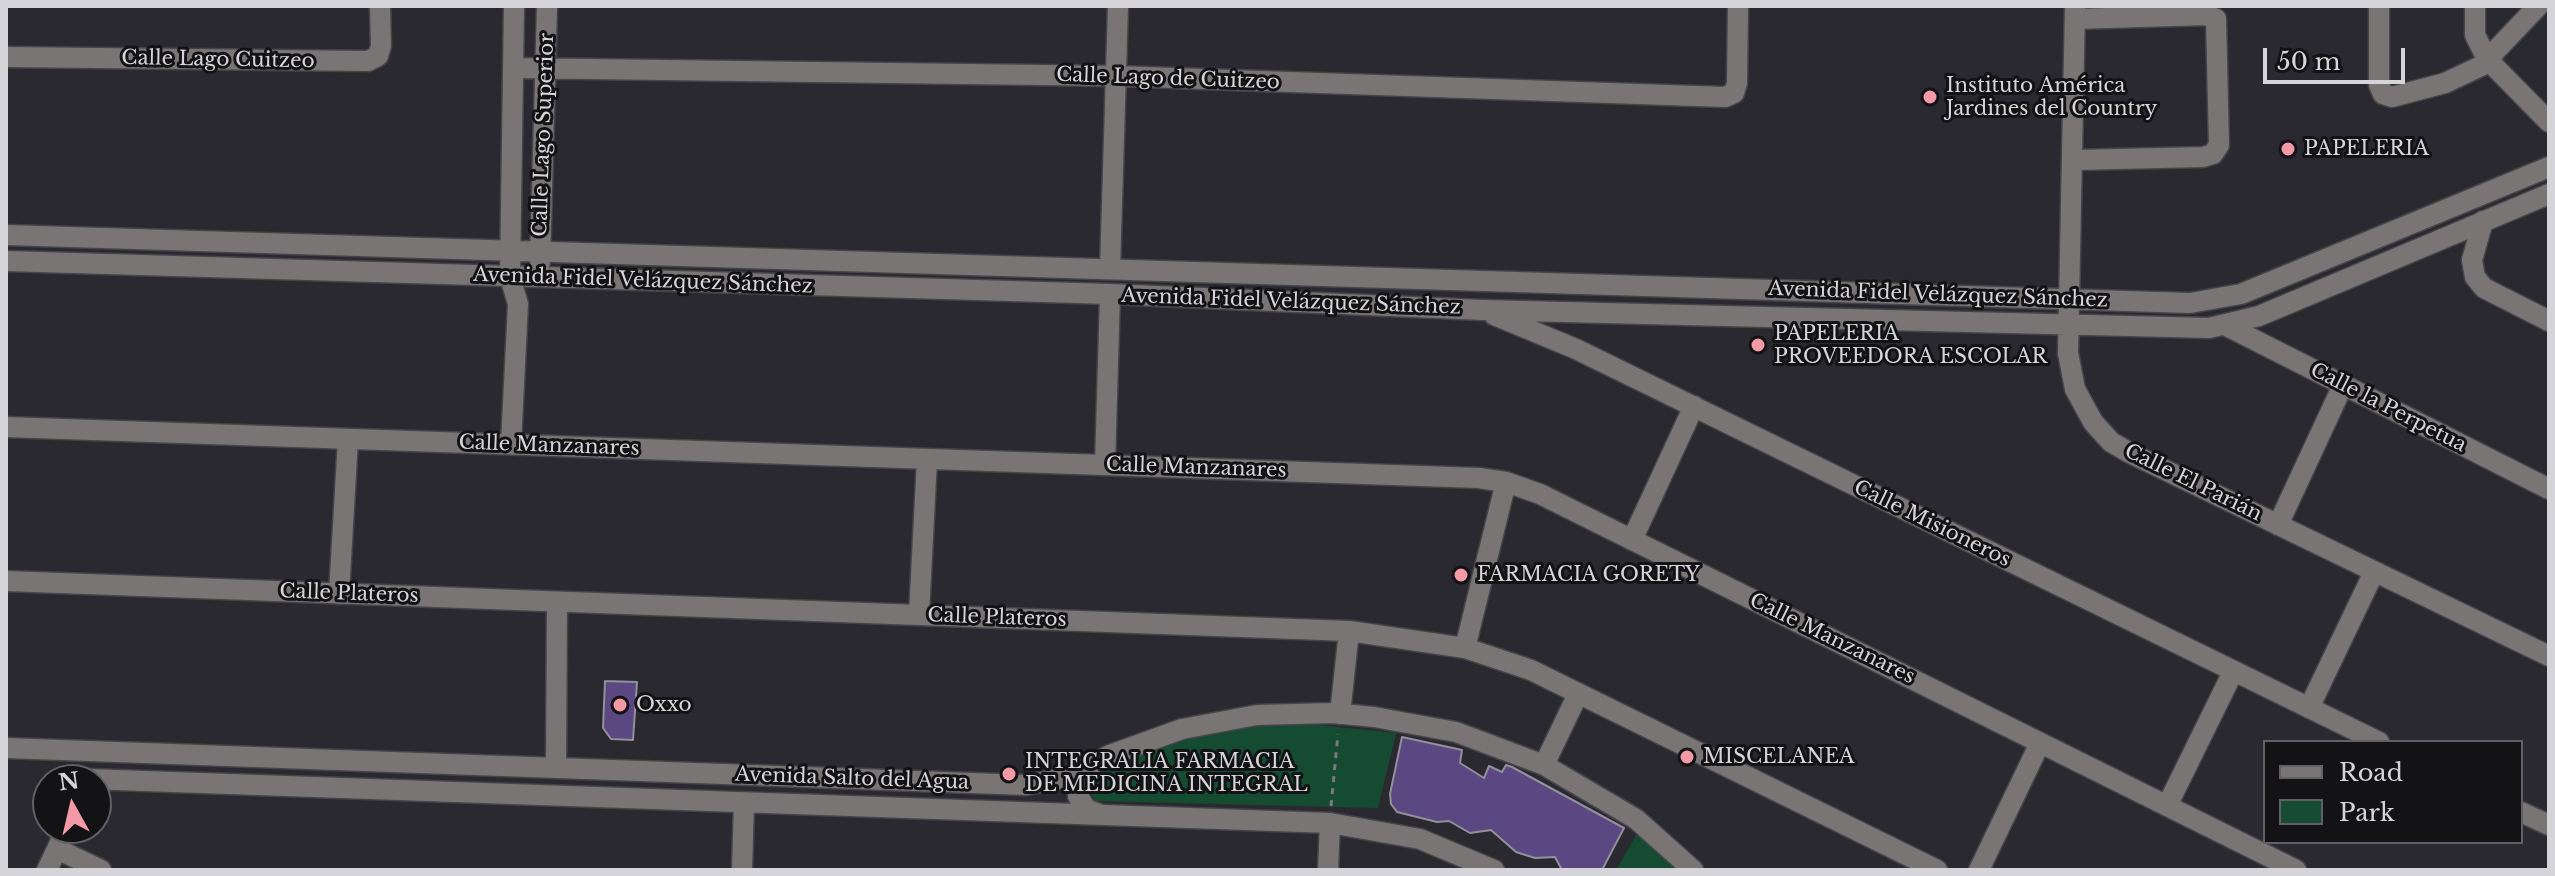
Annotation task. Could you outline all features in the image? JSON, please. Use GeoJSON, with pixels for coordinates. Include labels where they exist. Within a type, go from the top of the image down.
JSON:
{"type":"FeatureCollection","features":[{"type":"Feature","properties":{"kind":"street","name":"Calle Lago Cuitzeo"},"geometry":{"type":"LineString","coordinates":[[6,57],[368,61],[378,56],[381,46],[380,6]]}},
{"type":"Feature","properties":{"kind":"street","name":"Calle Lago Superior"},"geometry":{"type":"LineString","coordinates":[[511,444],[518,304],[510,277],[514,6]]}},
{"type":"Feature","properties":{"kind":"street","name":"Calle Lago Superior"},"geometry":{"type":"LineString","coordinates":[[539,278],[548,69],[547,6]]}},
{"type":"Feature","properties":{"kind":"street"},"geometry":{"type":"LineString","coordinates":[[1110,269],[1118,6]]}},
{"type":"Feature","properties":{"kind":"street","name":"Calle Lago de Cuitzeo"},"geometry":{"type":"LineString","coordinates":[[513,68],[1116,76],[1725,97],[1734,93],[1737,83],[1738,6]]}},
{"type":"Feature","properties":{"kind":"street"},"geometry":{"type":"LineString","coordinates":[[2379,6],[2379,85],[2383,94],[2392,97],[2445,83],[2481,66],[2538,6]]}},
{"type":"Feature","properties":{"kind":"street"},"geometry":{"type":"LineString","coordinates":[[2475,6],[2475,35],[2487,59],[2549,122]]}},
{"type":"Feature","properties":{"kind":"street"},"geometry":{"type":"LineString","coordinates":[[2075,13],[2207,15],[2216,19],[2219,145],[2213,154],[2203,157],[2075,160]]}},
{"type":"Feature","properties":{"kind":"street","name":"Calle El Parián"},"geometry":{"type":"LineString","coordinates":[[2075,13],[2075,160],[2068,353],[2075,389],[2093,422],[2111,442],[2549,656]]}},
{"type":"Feature","properties":{"kind":"street","name":"Avenida Fidel Velázquez Sánchez"},"geometry":{"type":"LineString","coordinates":[[6,235],[2190,303],[2229,297],[2549,167]]}},
{"type":"Feature","properties":{"kind":"street","name":"Avenida Fidel Velázquez Sánchez"},"geometry":{"type":"LineString","coordinates":[[6,261],[1110,294],[1483,310],[2227,326],[2259,316],[2549,194]]}},
{"type":"Feature","properties":{"kind":"street"},"geometry":{"type":"LineString","coordinates":[[2483,221],[2472,260],[2475,277],[2484,288],[2549,321]]}},
{"type":"Feature","properties":{"kind":"street"},"geometry":{"type":"LineString","coordinates":[[290,270],[291,243]]}},
{"type":"Feature","properties":{"kind":"street"},"geometry":{"type":"LineString","coordinates":[[654,281],[655,255]]}},
{"type":"Feature","properties":{"kind":"street"},"geometry":{"type":"LineString","coordinates":[[1215,299],[1216,273]]}},
{"type":"Feature","properties":{"kind":"street"},"geometry":{"type":"LineString","coordinates":[[518,304],[539,278]]}},
{"type":"Feature","properties":{"kind":"street"},"geometry":{"type":"LineString","coordinates":[[1105,465],[1110,294]]}},
{"type":"Feature","properties":{"kind":"street","name":"Calle Misioneros"},"geometry":{"type":"LineString","coordinates":[[1483,310],[1576,349],[2375,740]]}},
{"type":"Feature","properties":{"kind":"street","name":"Calle la Perpetua"},"geometry":{"type":"LineString","coordinates":[[2227,326],[2549,489]]}},
{"type":"Feature","properties":{"kind":"street"},"geometry":{"type":"LineString","coordinates":[[2278,525],[2343,385]]}},
{"type":"Feature","properties":{"kind":"street"},"geometry":{"type":"LineString","coordinates":[[1632,540],[1694,406]]}},
{"type":"Feature","properties":{"kind":"street","name":"Calle Manzanares"},"geometry":{"type":"LineString","coordinates":[[6,427],[1479,478],[1506,482],[1540,494],[2296,870]]}},
{"type":"Feature","properties":{"kind":"street"},"geometry":{"type":"LineString","coordinates":[[339,594],[348,439]]}},
{"type":"Feature","properties":{"kind":"street"},"geometry":{"type":"LineString","coordinates":[[919,615],[927,459]]}},
{"type":"Feature","properties":{"kind":"street"},"geometry":{"type":"LineString","coordinates":[[1465,648],[1506,482]]}},
{"type":"Feature","properties":{"kind":"street"},"geometry":{"type":"LineString","coordinates":[[2309,708],[2374,572]]}},
{"type":"Feature","properties":{"kind":"street","name":"Calle Plateros"},"geometry":{"type":"LineString","coordinates":[[6,581],[1349,631],[1465,648],[1531,670],[1937,870]]}},
{"type":"Feature","properties":{"kind":"street"},"geometry":{"type":"LineString","coordinates":[[556,768],[557,602]]}},
{"type":"Feature","properties":{"kind":"street"},"geometry":{"type":"LineString","coordinates":[[1340,714],[1349,631]]}},
{"type":"Feature","properties":{"kind":"street"},"geometry":{"type":"LineString","coordinates":[[2167,806],[2233,672]]}},
{"type":"Feature","properties":{"kind":"street"},"geometry":{"type":"LineString","coordinates":[[1544,765],[1578,694]]}},
{"type":"Feature","properties":{"kind":"street","name":"Avenida Salto del Agua"},"geometry":{"type":"LineString","coordinates":[[6,748],[1026,785],[1064,778],[1145,741],[1215,722],[1257,715],[1340,714],[1456,732],[1544,765],[1636,819],[1693,870]]}},
{"type":"Feature","properties":{"kind":"street"},"geometry":{"type":"LineString","coordinates":[[1979,870],[2040,743]]}},
{"type":"Feature","properties":{"kind":"street"},"geometry":{"type":"LineString","coordinates":[[74,751],[84,759],[85,764]]}},
{"type":"Feature","properties":{"kind":"street"},"geometry":{"type":"LineString","coordinates":[[327,760],[327,788]]}},
{"type":"Feature","properties":{"kind":"street"},"geometry":{"type":"LineString","coordinates":[[1087,767],[1078,781],[1078,796],[1086,809],[1108,816]]}},
{"type":"Feature","properties":{"kind":"street"},"geometry":{"type":"LineString","coordinates":[[825,806],[826,778]]}},
{"type":"Feature","properties":{"kind":"street","name":"Avenida Salto del Agua"},"geometry":{"type":"LineString","coordinates":[[112,780],[1330,823],[1420,839],[1494,870]]}},
{"type":"Feature","properties":{"kind":"street"},"geometry":{"type":"LineString","coordinates":[[742,870],[744,803]]}},
{"type":"Feature","properties":{"kind":"street"},"geometry":{"type":"LineString","coordinates":[[2523,813],[2549,825]]}},
{"type":"Feature","properties":{"kind":"street"},"geometry":{"type":"LineString","coordinates":[[1328,870],[1330,823]]}},
{"type":"Feature","properties":{"kind":"street"},"geometry":{"type":"LineString","coordinates":[[47,870],[59,844]]}},
{"type":"Feature","properties":{"kind":"street"},"geometry":{"type":"LineString","coordinates":[[57,849],[101,870]]}},
{"type":"Feature","properties":{"kind":"path"},"geometry":{"type":"LineString","coordinates":[[1330,823],[1340,714]]}},
{"type":"Feature","properties":{"kind":"green space"},"geometry":{"type":"Polygon","coordinates":[[[1289,722],[1396,733],[1378,808],[1096,801],[1087,788],[1093,773],[1136,753],[1207,732],[1289,722]]]}},
{"type":"Feature","properties":{"kind":"green space"},"geometry":{"type":"Polygon","coordinates":[[[1638,832],[1683,870],[1616,870],[1638,832]]]}},
{"type":"Feature","properties":{"kind":"building","name":"Oxxo"},"geometry":{"type":"Polygon","coordinates":[[[605,681],[637,682],[633,740],[611,739],[603,728],[605,681]]]}},
{"type":"Feature","properties":{"kind":"building"},"geometry":{"type":"Polygon","coordinates":[[[1402,737],[1462,750],[1460,763],[1484,778],[1489,766],[1502,772],[1506,765],[1512,767],[1624,828],[1602,870],[1562,870],[1555,857],[1535,858],[1516,852],[1491,830],[1470,833],[1449,821],[1437,822],[1397,812],[1391,804],[1390,794],[1402,737]]]}},
{"type":"Feature","properties":{"kind":"place","name":"Instituto América Jardines del Country"},"geometry":{"type":"Point","coordinates":[1930,97]}},
{"type":"Feature","properties":{"kind":"place","name":"PAPELERIA"},"geometry":{"type":"Point","coordinates":[2288,149]}},
{"type":"Feature","properties":{"kind":"place","name":"PAPELERIA PROVEEDORA ESCOLAR"},"geometry":{"type":"Point","coordinates":[1758,345]}},
{"type":"Feature","properties":{"kind":"place","name":"FARMACIA GORETY"},"geometry":{"type":"Point","coordinates":[1461,575]}},
{"type":"Feature","properties":{"kind":"place","name":"Oxxo"},"geometry":{"type":"Point","coordinates":[620,705]}},
{"type":"Feature","properties":{"kind":"place","name":"MISCELANEA"},"geometry":{"type":"Point","coordinates":[1687,757]}},
{"type":"Feature","properties":{"kind":"place","name":"INTEGRALIA FARMACIA DE MEDICINA INTEGRAL"},"geometry":{"type":"Point","coordinates":[1009,774]}}]}
